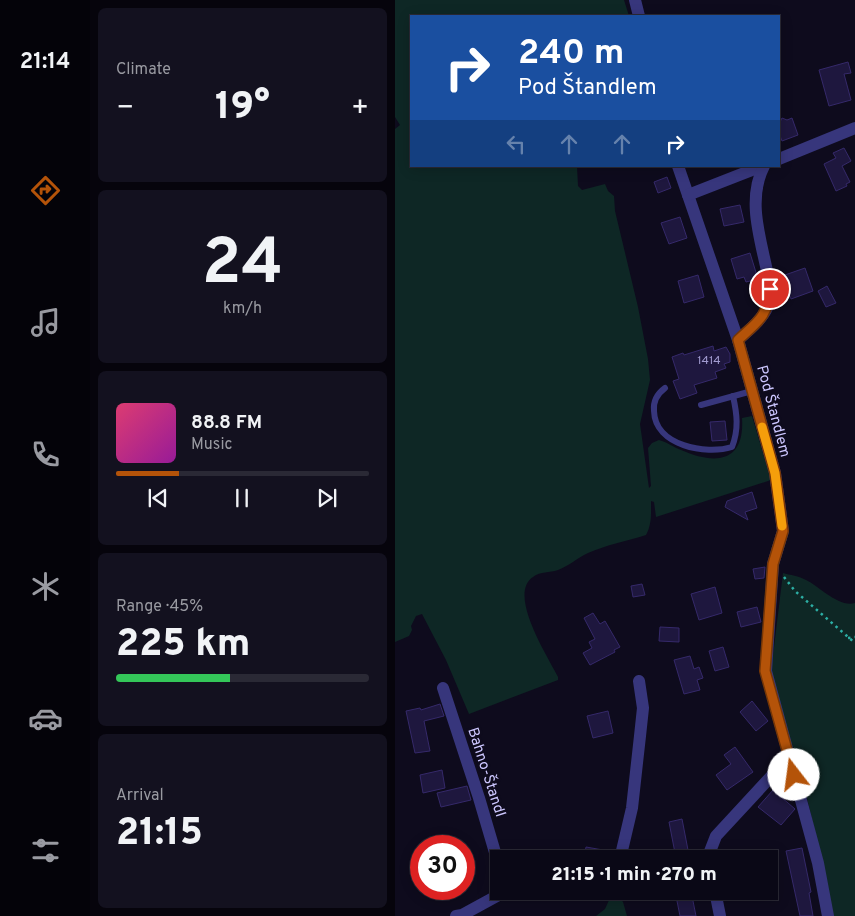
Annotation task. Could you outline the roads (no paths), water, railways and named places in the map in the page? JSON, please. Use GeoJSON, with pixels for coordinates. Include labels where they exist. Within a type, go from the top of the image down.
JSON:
{"type":"FeatureCollection","features":[{"type":"Feature","properties":{"kind":"street"},"geometry":{"type":"LineString","coordinates":[[635,0],[639,15]]}},
{"type":"Feature","properties":{"kind":"street"},"geometry":{"type":"LineString","coordinates":[[780,159],[855,128]]}},
{"type":"Feature","properties":{"kind":"street","name":"Pod Štandlem"},"geometry":{"type":"LineString","coordinates":[[678,167],[738,340],[775,473],[783,531],[773,564],[765,671],[818,863],[828,916]]}},
{"type":"Feature","properties":{"kind":"street"},"geometry":{"type":"LineString","coordinates":[[688,195],[760,167]]}},
{"type":"Feature","properties":{"kind":"street"},"geometry":{"type":"LineString","coordinates":[[738,340],[761,318],[769,304],[770,289],[757,220],[755,197],[757,178],[762,167]]}},
{"type":"Feature","properties":{"kind":"street"},"geometry":{"type":"LineString","coordinates":[[622,850],[632,808],[643,708],[639,681]]}},
{"type":"Feature","properties":{"kind":"street","name":"Bahno-Štandl"},"geometry":{"type":"LineString","coordinates":[[443,688],[494,850]]}},
{"type":"Feature","properties":{"kind":"street"},"geometry":{"type":"LineString","coordinates":[[711,850],[716,836],[789,757]]}},
{"type":"Feature","properties":{"kind":"street"},"geometry":{"type":"LineString","coordinates":[[456,916],[462,915],[490,900]]}},
{"type":"Feature","properties":{"kind":"street"},"geometry":{"type":"LineString","coordinates":[[717,900],[720,916]]}},
{"type":"Feature","properties":{"kind":"lane"},"geometry":{"type":"LineString","coordinates":[[665,388],[659,393],[653,406],[654,416],[660,430],[666,438],[697,449],[720,450],[732,447],[737,418],[733,396]]}},
{"type":"Feature","properties":{"kind":"lane"},"geometry":{"type":"LineString","coordinates":[[701,405],[752,391]]}}]}
